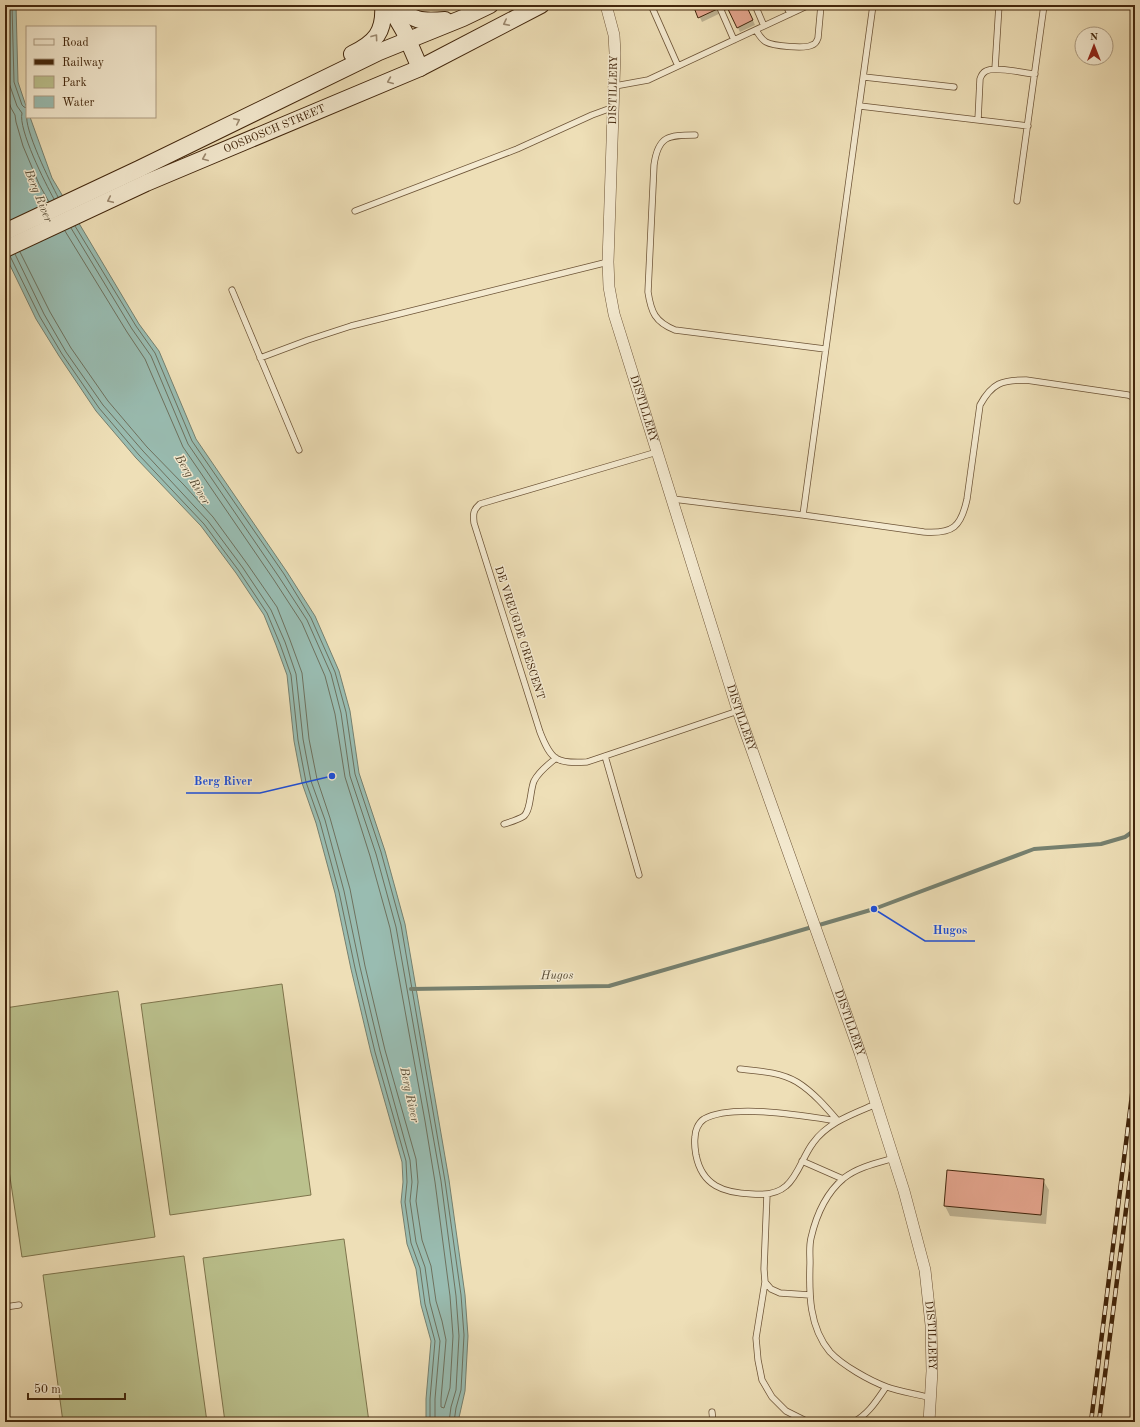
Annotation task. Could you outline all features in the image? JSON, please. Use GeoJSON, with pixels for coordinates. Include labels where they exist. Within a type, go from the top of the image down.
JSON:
{"type":"FeatureCollection","features":[{"type":"Feature","properties":{"kind":"main road"},"geometry":{"type":"LineString","coordinates":[[260,109],[288,85],[370,44],[380,28],[383,15],[383,5]]}},
{"type":"Feature","properties":{"kind":"main road"},"geometry":{"type":"LineString","coordinates":[[389,5],[420,68]]}},
{"type":"Feature","properties":{"kind":"main road"},"geometry":{"type":"LineString","coordinates":[[394,5],[405,14],[424,22],[463,18]]}},
{"type":"Feature","properties":{"kind":"main road","name":"OOSBOSCH STREET"},"geometry":{"type":"LineString","coordinates":[[5,232],[139,169],[379,52],[463,18],[490,5]]}},
{"type":"Feature","properties":{"kind":"main road","name":"OOSBOSCH STREET"},"geometry":{"type":"LineString","coordinates":[[5,249],[146,183],[420,68],[541,5]]}},
{"type":"Feature","properties":{"kind":"street","name":"DISTILLERY"},"geometry":{"type":"LineString","coordinates":[[606,5],[614,35],[615,86],[608,262],[609,287],[614,314],[738,711],[860,1053],[904,1191],[925,1270],[931,1325],[931,1398],[929,1422]]}},
{"type":"Feature","properties":{"kind":"lane"},"geometry":{"type":"LineString","coordinates":[[651,5],[678,66]]}},
{"type":"Feature","properties":{"kind":"lane"},"geometry":{"type":"LineString","coordinates":[[755,5],[764,26]]}},
{"type":"Feature","properties":{"kind":"lane"},"geometry":{"type":"LineString","coordinates":[[786,5],[790,14]]}},
{"type":"Feature","properties":{"kind":"lane"},"geometry":{"type":"LineString","coordinates":[[615,86],[648,80],[809,5]]}},
{"type":"Feature","properties":{"kind":"lane"},"geometry":{"type":"LineString","coordinates":[[756,30],[761,38],[766,42],[777,45],[800,47],[813,45],[818,38],[821,5]]}},
{"type":"Feature","properties":{"kind":"lane"},"geometry":{"type":"LineString","coordinates":[[803,515],[873,5]]}},
{"type":"Feature","properties":{"kind":"lane"},"geometry":{"type":"LineString","coordinates":[[995,69],[999,5]]}},
{"type":"Feature","properties":{"kind":"lane"},"geometry":{"type":"LineString","coordinates":[[1017,201],[1044,5]]}},
{"type":"Feature","properties":{"kind":"lane"},"geometry":{"type":"LineString","coordinates":[[720,8],[734,40]]}},
{"type":"Feature","properties":{"kind":"lane"},"geometry":{"type":"LineString","coordinates":[[978,120],[980,79],[982,74],[986,71],[995,69],[1035,74]]}},
{"type":"Feature","properties":{"kind":"lane"},"geometry":{"type":"LineString","coordinates":[[864,77],[954,87]]}},
{"type":"Feature","properties":{"kind":"lane"},"geometry":{"type":"LineString","coordinates":[[860,106],[1028,126]]}},
{"type":"Feature","properties":{"kind":"lane"},"geometry":{"type":"LineString","coordinates":[[354,211],[517,149],[592,115],[614,107]]}},
{"type":"Feature","properties":{"kind":"lane"},"geometry":{"type":"LineString","coordinates":[[695,136],[667,138],[659,145],[656,154],[654,165],[648,292],[650,305],[654,314],[667,326],[675,330],[825,348]]}},
{"type":"Feature","properties":{"kind":"lane"},"geometry":{"type":"LineString","coordinates":[[260,358],[351,326],[608,262]]}},
{"type":"Feature","properties":{"kind":"lane"},"geometry":{"type":"LineString","coordinates":[[232,290],[299,450]]}},
{"type":"Feature","properties":{"kind":"lane"},"geometry":{"type":"LineString","coordinates":[[673,500],[939,533],[950,530],[959,523],[964,512],[980,405],[986,394],[997,385],[1011,380],[1026,380],[1128,395],[1135,398]]}},
{"type":"Feature","properties":{"kind":"lane","name":"DE VREUGDE CRESCENT"},"geometry":{"type":"LineString","coordinates":[[556,758],[547,749],[540,732],[476,531],[473,515],[475,509],[480,504],[657,452]]}},
{"type":"Feature","properties":{"kind":"lane"},"geometry":{"type":"LineString","coordinates":[[504,824],[523,816],[528,812],[534,781],[539,773],[556,758],[569,763],[587,762],[738,711]]}},
{"type":"Feature","properties":{"kind":"lane"},"geometry":{"type":"LineString","coordinates":[[605,756],[639,875]]}},
{"type":"Feature","properties":{"kind":"lane"},"geometry":{"type":"LineString","coordinates":[[740,1069],[772,1073],[797,1082],[822,1102],[838,1121]]}},
{"type":"Feature","properties":{"kind":"lane"},"geometry":{"type":"LineString","coordinates":[[838,1121],[794,1115],[744,1112],[722,1113],[702,1120],[696,1130],[694,1144],[698,1164],[705,1177],[715,1187],[734,1193],[770,1194],[786,1187],[795,1177],[802,1161],[813,1143],[824,1130],[838,1121],[876,1104]]}},
{"type":"Feature","properties":{"kind":"lane"},"geometry":{"type":"LineString","coordinates":[[894,1158],[857,1169],[843,1179],[826,1198],[816,1219],[810,1240],[809,1281],[811,1308],[818,1333],[831,1352],[851,1369],[886,1387],[931,1398]]}},
{"type":"Feature","properties":{"kind":"lane"},"geometry":{"type":"LineString","coordinates":[[802,1161],[843,1179]]}},
{"type":"Feature","properties":{"kind":"lane"},"geometry":{"type":"LineString","coordinates":[[767,1194],[764,1269],[766,1282],[756,1338],[758,1360],[762,1380],[772,1397],[786,1411],[808,1422]]}},
{"type":"Feature","properties":{"kind":"lane"},"geometry":{"type":"LineString","coordinates":[[766,1282],[771,1289],[780,1293],[810,1295]]}},
{"type":"Feature","properties":{"kind":"lane"},"geometry":{"type":"LineString","coordinates":[[5,1307],[20,1305]]}},
{"type":"Feature","properties":{"kind":"lane"},"geometry":{"type":"LineString","coordinates":[[853,1422],[868,1411],[886,1387]]}},
{"type":"Feature","properties":{"kind":"lane"},"geometry":{"type":"LineString","coordinates":[[712,1412],[713,1422]]}},
{"type":"Feature","properties":{"kind":"green space"},"geometry":{"type":"Polygon","coordinates":[[[282,984],[311,1195],[170,1215],[141,1004],[282,984]]]}},
{"type":"Feature","properties":{"kind":"green space"},"geometry":{"type":"Polygon","coordinates":[[[118,991],[155,1237],[22,1257],[5,1144],[5,1008],[118,991]]]}},
{"type":"Feature","properties":{"kind":"green space"},"geometry":{"type":"Polygon","coordinates":[[[344,1239],[369,1422],[225,1422],[203,1258],[344,1239]]]}},
{"type":"Feature","properties":{"kind":"green space"},"geometry":{"type":"Polygon","coordinates":[[[184,1256],[207,1422],[63,1422],[43,1275],[184,1256]]]}},
{"type":"Feature","properties":{"kind":"water"},"geometry":{"type":"Polygon","coordinates":[[[5,5],[16,5],[18,82],[26,106],[26,118],[30,118],[52,178],[139,324],[159,351],[196,439],[287,572],[315,616],[339,671],[350,711],[359,773],[385,851],[405,924],[449,1180],[465,1295],[468,1336],[465,1391],[458,1422],[426,1422],[426,1399],[431,1341],[421,1305],[416,1269],[407,1244],[401,1202],[403,1182],[402,1162],[371,1053],[335,893],[316,823],[302,783],[294,741],[287,675],[276,645],[264,615],[236,573],[201,526],[136,458],[96,411],[36,319],[5,255],[5,5]]]}},
{"type":"Feature","properties":{"kind":"building"},"geometry":{"type":"Polygon","coordinates":[[[693,5],[726,5],[698,18],[693,5]]]}},
{"type":"Feature","properties":{"kind":"building"},"geometry":{"type":"Polygon","coordinates":[[[726,5],[746,5],[753,20],[737,28],[726,5]]]}},
{"type":"Feature","properties":{"kind":"building"},"geometry":{"type":"Polygon","coordinates":[[[947,1170],[1044,1179],[1041,1215],[944,1206],[947,1170]]]}},
{"type":"Feature","properties":{"kind":"waterway","name":"Hugos"},"geometry":{"type":"LineString","coordinates":[[411,989],[609,986],[874,909],[1034,849],[1101,844],[1125,837],[1135,830]]}},
{"type":"Feature","properties":{"kind":"railway"},"geometry":{"type":"LineString","coordinates":[[1091,1422],[1135,1071]]}},
{"type":"Feature","properties":{"kind":"railway"},"geometry":{"type":"LineString","coordinates":[[1099,1422],[1135,1139]]}},
{"type":"Feature","properties":{"kind":"place","name":"Berg River"},"geometry":{"type":"Point","coordinates":[332,776]}},
{"type":"Feature","properties":{"kind":"place","name":"Hugos"},"geometry":{"type":"Point","coordinates":[874,909]}}]}
